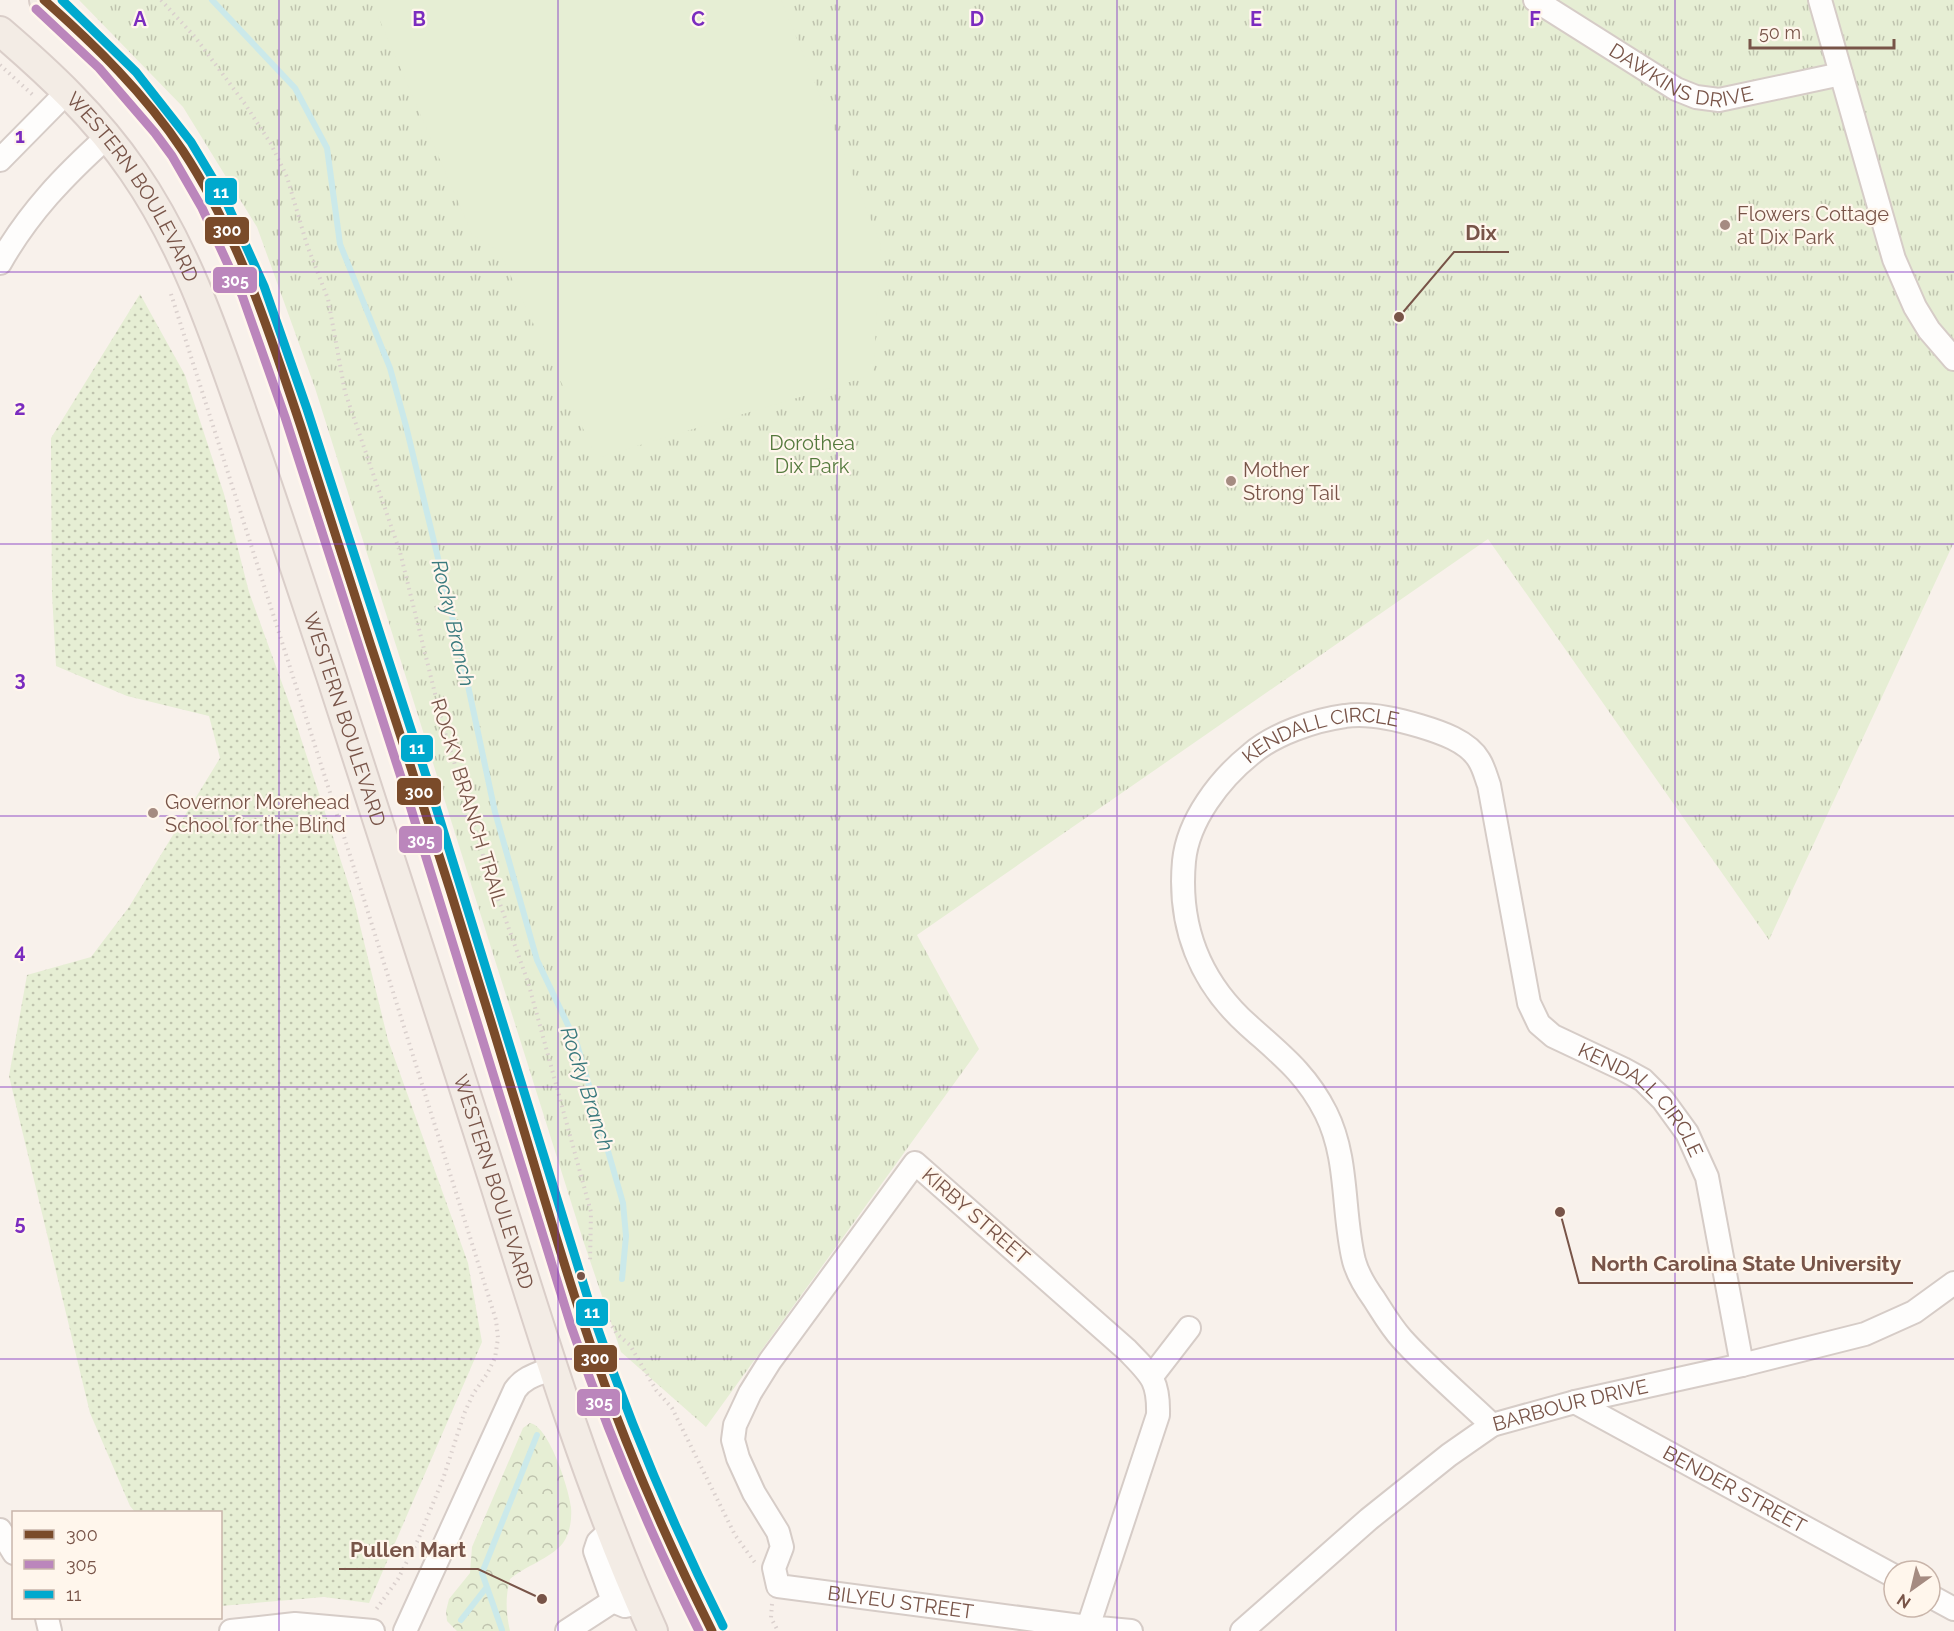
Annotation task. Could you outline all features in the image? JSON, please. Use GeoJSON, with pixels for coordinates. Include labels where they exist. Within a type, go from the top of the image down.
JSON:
{"type":"FeatureCollection","features":[{"type":"Feature","properties":{"kind":"main road"},"geometry":{"type":"LineString","coordinates":[[44,0],[112,64],[163,124],[195,169],[252,285],[281,366],[452,894],[594,1354],[647,1494],[712,1631]]}},
{"type":"Feature","properties":{"kind":"main road","name":"WESTERN BOULEVARD"},"geometry":{"type":"LineString","coordinates":[[0,31],[67,92],[107,137],[132,170],[154,205],[190,273],[212,327],[291,552],[405,900],[553,1368],[610,1530],[627,1602],[653,1631]]}},
{"type":"Feature","properties":{"kind":"main road"},"geometry":{"type":"LineString","coordinates":[[553,1368],[594,1354]]}},
{"type":"Feature","properties":{"kind":"street","name":"DAWKINS DRIVE"},"geometry":{"type":"LineString","coordinates":[[1535,0],[1676,89],[1696,97],[1719,100],[1841,74]]}},
{"type":"Feature","properties":{"kind":"street"},"geometry":{"type":"LineString","coordinates":[[1820,0],[1898,269],[1924,322],[1954,359]]}},
{"type":"Feature","properties":{"kind":"street"},"geometry":{"type":"LineString","coordinates":[[0,160],[67,92]]}},
{"type":"Feature","properties":{"kind":"street"},"geometry":{"type":"LineString","coordinates":[[0,263],[31,214],[107,137]]}},
{"type":"Feature","properties":{"kind":"street","name":"KENDALL CIRCLE"},"geometry":{"type":"LineString","coordinates":[[1492,1425],[1402,1339],[1365,1286],[1354,1262],[1341,1160],[1327,1114],[1299,1072],[1224,1001],[1206,977],[1196,956],[1189,932],[1185,908],[1184,861],[1188,838],[1198,818],[1230,774],[1252,752],[1300,727],[1323,720],[1347,715],[1403,720],[1437,731],[1466,746],[1479,758],[1490,785],[1529,1003],[1539,1024],[1553,1036],[1642,1080],[1663,1100],[1687,1133],[1707,1178],[1742,1365]]}},
{"type":"Feature","properties":{"kind":"street","name":"KIRBY STREET"},"geometry":{"type":"LineString","coordinates":[[778,1586],[774,1568],[782,1546],[778,1532],[754,1493],[738,1458],[733,1440],[735,1425],[750,1393],[770,1361],[915,1163],[1127,1350],[1152,1376]]}},
{"type":"Feature","properties":{"kind":"street","name":"BARBOUR DRIVE"},"geometry":{"type":"LineString","coordinates":[[1242,1631],[1369,1519],[1449,1455],[1492,1425],[1575,1402],[1742,1365],[1865,1334],[1914,1312],[1953,1285]]}},
{"type":"Feature","properties":{"kind":"street"},"geometry":{"type":"LineString","coordinates":[[1088,1627],[1158,1415],[1158,1395],[1152,1376],[1189,1328]]}},
{"type":"Feature","properties":{"kind":"street"},"geometry":{"type":"LineString","coordinates":[[405,1631],[514,1390],[530,1376],[553,1368]]}},
{"type":"Feature","properties":{"kind":"street","name":"BENDER STREET"},"geometry":{"type":"LineString","coordinates":[[1575,1402],[1882,1569]]}},
{"type":"Feature","properties":{"kind":"street"},"geometry":{"type":"LineString","coordinates":[[0,1530],[12,1549]]}},
{"type":"Feature","properties":{"kind":"street","name":"BILYEU STREET"},"geometry":{"type":"LineString","coordinates":[[778,1586],[1131,1631]]}},
{"type":"Feature","properties":{"kind":"street"},"geometry":{"type":"LineString","coordinates":[[567,1631],[627,1602]]}},
{"type":"Feature","properties":{"kind":"street"},"geometry":{"type":"LineString","coordinates":[[231,1631],[295,1624],[374,1622]]}},
{"type":"Feature","properties":{"kind":"path","name":"ROCKY BRANCH TRAIL"},"geometry":{"type":"LineString","coordinates":[[161,0],[195,37],[245,104],[271,144],[287,177],[307,245],[328,299],[345,392],[400,552],[443,726],[486,866],[531,993],[591,1212],[590,1264]]}},
{"type":"Feature","properties":{"kind":"path"},"geometry":{"type":"LineString","coordinates":[[0,65],[24,87]]}},
{"type":"Feature","properties":{"kind":"path"},"geometry":{"type":"LineString","coordinates":[[170,292],[366,904],[496,1320],[498,1338],[495,1358],[469,1402],[443,1479],[418,1540],[374,1622]]}},
{"type":"Feature","properties":{"kind":"path"},"geometry":{"type":"LineString","coordinates":[[609,1321],[617,1334],[630,1345],[656,1390],[672,1408],[735,1535],[752,1560],[778,1586],[770,1608],[771,1618],[778,1631]]}},
{"type":"Feature","properties":{"kind":"green space","name":"Dorothea Dix Park"},"geometry":{"type":"Polygon","coordinates":[[[79,0],[1954,0],[1954,542],[1769,940],[1488,539],[917,935],[979,1049],[706,1427],[621,1352],[583,1240],[315,388],[257,227],[183,107],[79,0]]]}},
{"type":"Feature","properties":{"kind":"green space"},"geometry":{"type":"Polygon","coordinates":[[[371,0],[781,0],[881,245],[873,375],[597,458],[499,251],[472,234],[371,0]]]}},
{"type":"Feature","properties":{"kind":"green space","name":"Governor Morehead School for the Blind"},"geometry":{"type":"Polygon","coordinates":[[[140,294],[185,375],[224,494],[249,592],[291,708],[354,901],[388,1040],[468,1263],[482,1342],[369,1603],[324,1597],[222,1606],[222,1511],[134,1511],[90,1413],[9,1076],[27,975],[91,957],[129,907],[220,758],[209,716],[127,696],[56,666],[52,594],[51,438],[140,294]]]}},
{"type":"Feature","properties":{"kind":"green space"},"geometry":{"type":"Polygon","coordinates":[[[530,1423],[544,1435],[557,1459],[571,1507],[569,1531],[558,1549],[510,1579],[507,1605],[510,1631],[457,1631],[447,1621],[446,1611],[449,1599],[470,1573],[472,1547],[523,1428],[530,1423]]]}},
{"type":"Feature","properties":{"kind":"waterway","name":"Rocky Branch"},"geometry":{"type":"LineString","coordinates":[[212,0],[295,88],[327,148],[340,244],[390,368],[406,426],[461,653],[495,812],[537,960],[577,1044],[623,1203],[626,1236],[622,1279]]}},
{"type":"Feature","properties":{"kind":"waterway","name":"Rocky Branch"},"geometry":{"type":"LineString","coordinates":[[502,1630],[482,1573],[537,1435]]}},
{"type":"Feature","properties":{"kind":"waterway"},"geometry":{"type":"LineString","coordinates":[[461,1620],[486,1588]]}},
{"type":"Feature","properties":{"kind":"transit line","name":"300"},"geometry":{"type":"LineString","coordinates":[[44,0],[118,71],[168,130],[203,183],[252,286],[302,430],[423,805],[584,1325],[635,1463],[664,1531],[712,1631]]}},
{"type":"Feature","properties":{"kind":"transit line","name":"11"},"geometry":{"type":"LineString","coordinates":[[62,0],[136,72],[191,142],[224,197],[264,286],[307,409],[431,791],[594,1318],[653,1474],[723,1626]]}},
{"type":"Feature","properties":{"kind":"transit line","name":"305"},"geometry":{"type":"LineString","coordinates":[[36,9],[99,68],[172,156],[202,208],[242,295],[285,417],[408,799],[571,1326],[630,1480],[699,1631]]}},
{"type":"Feature","properties":{"kind":"place","name":"Flowers Cottage at Dix Park"},"geometry":{"type":"Point","coordinates":[1725,225]}},
{"type":"Feature","properties":{"kind":"place","name":"Dix"},"geometry":{"type":"Point","coordinates":[1399,317]}},
{"type":"Feature","properties":{"kind":"place","name":"Mother Strong Tail"},"geometry":{"type":"Point","coordinates":[1231,481]}},
{"type":"Feature","properties":{"kind":"place","name":"Governor Morehead School for the Blind"},"geometry":{"type":"Point","coordinates":[153,813]}},
{"type":"Feature","properties":{"kind":"place","name":"North Carolina State University"},"geometry":{"type":"Point","coordinates":[1560,1212]}},
{"type":"Feature","properties":{"kind":"place","name":"Pullen Mart"},"geometry":{"type":"Point","coordinates":[542,1599]}}]}
